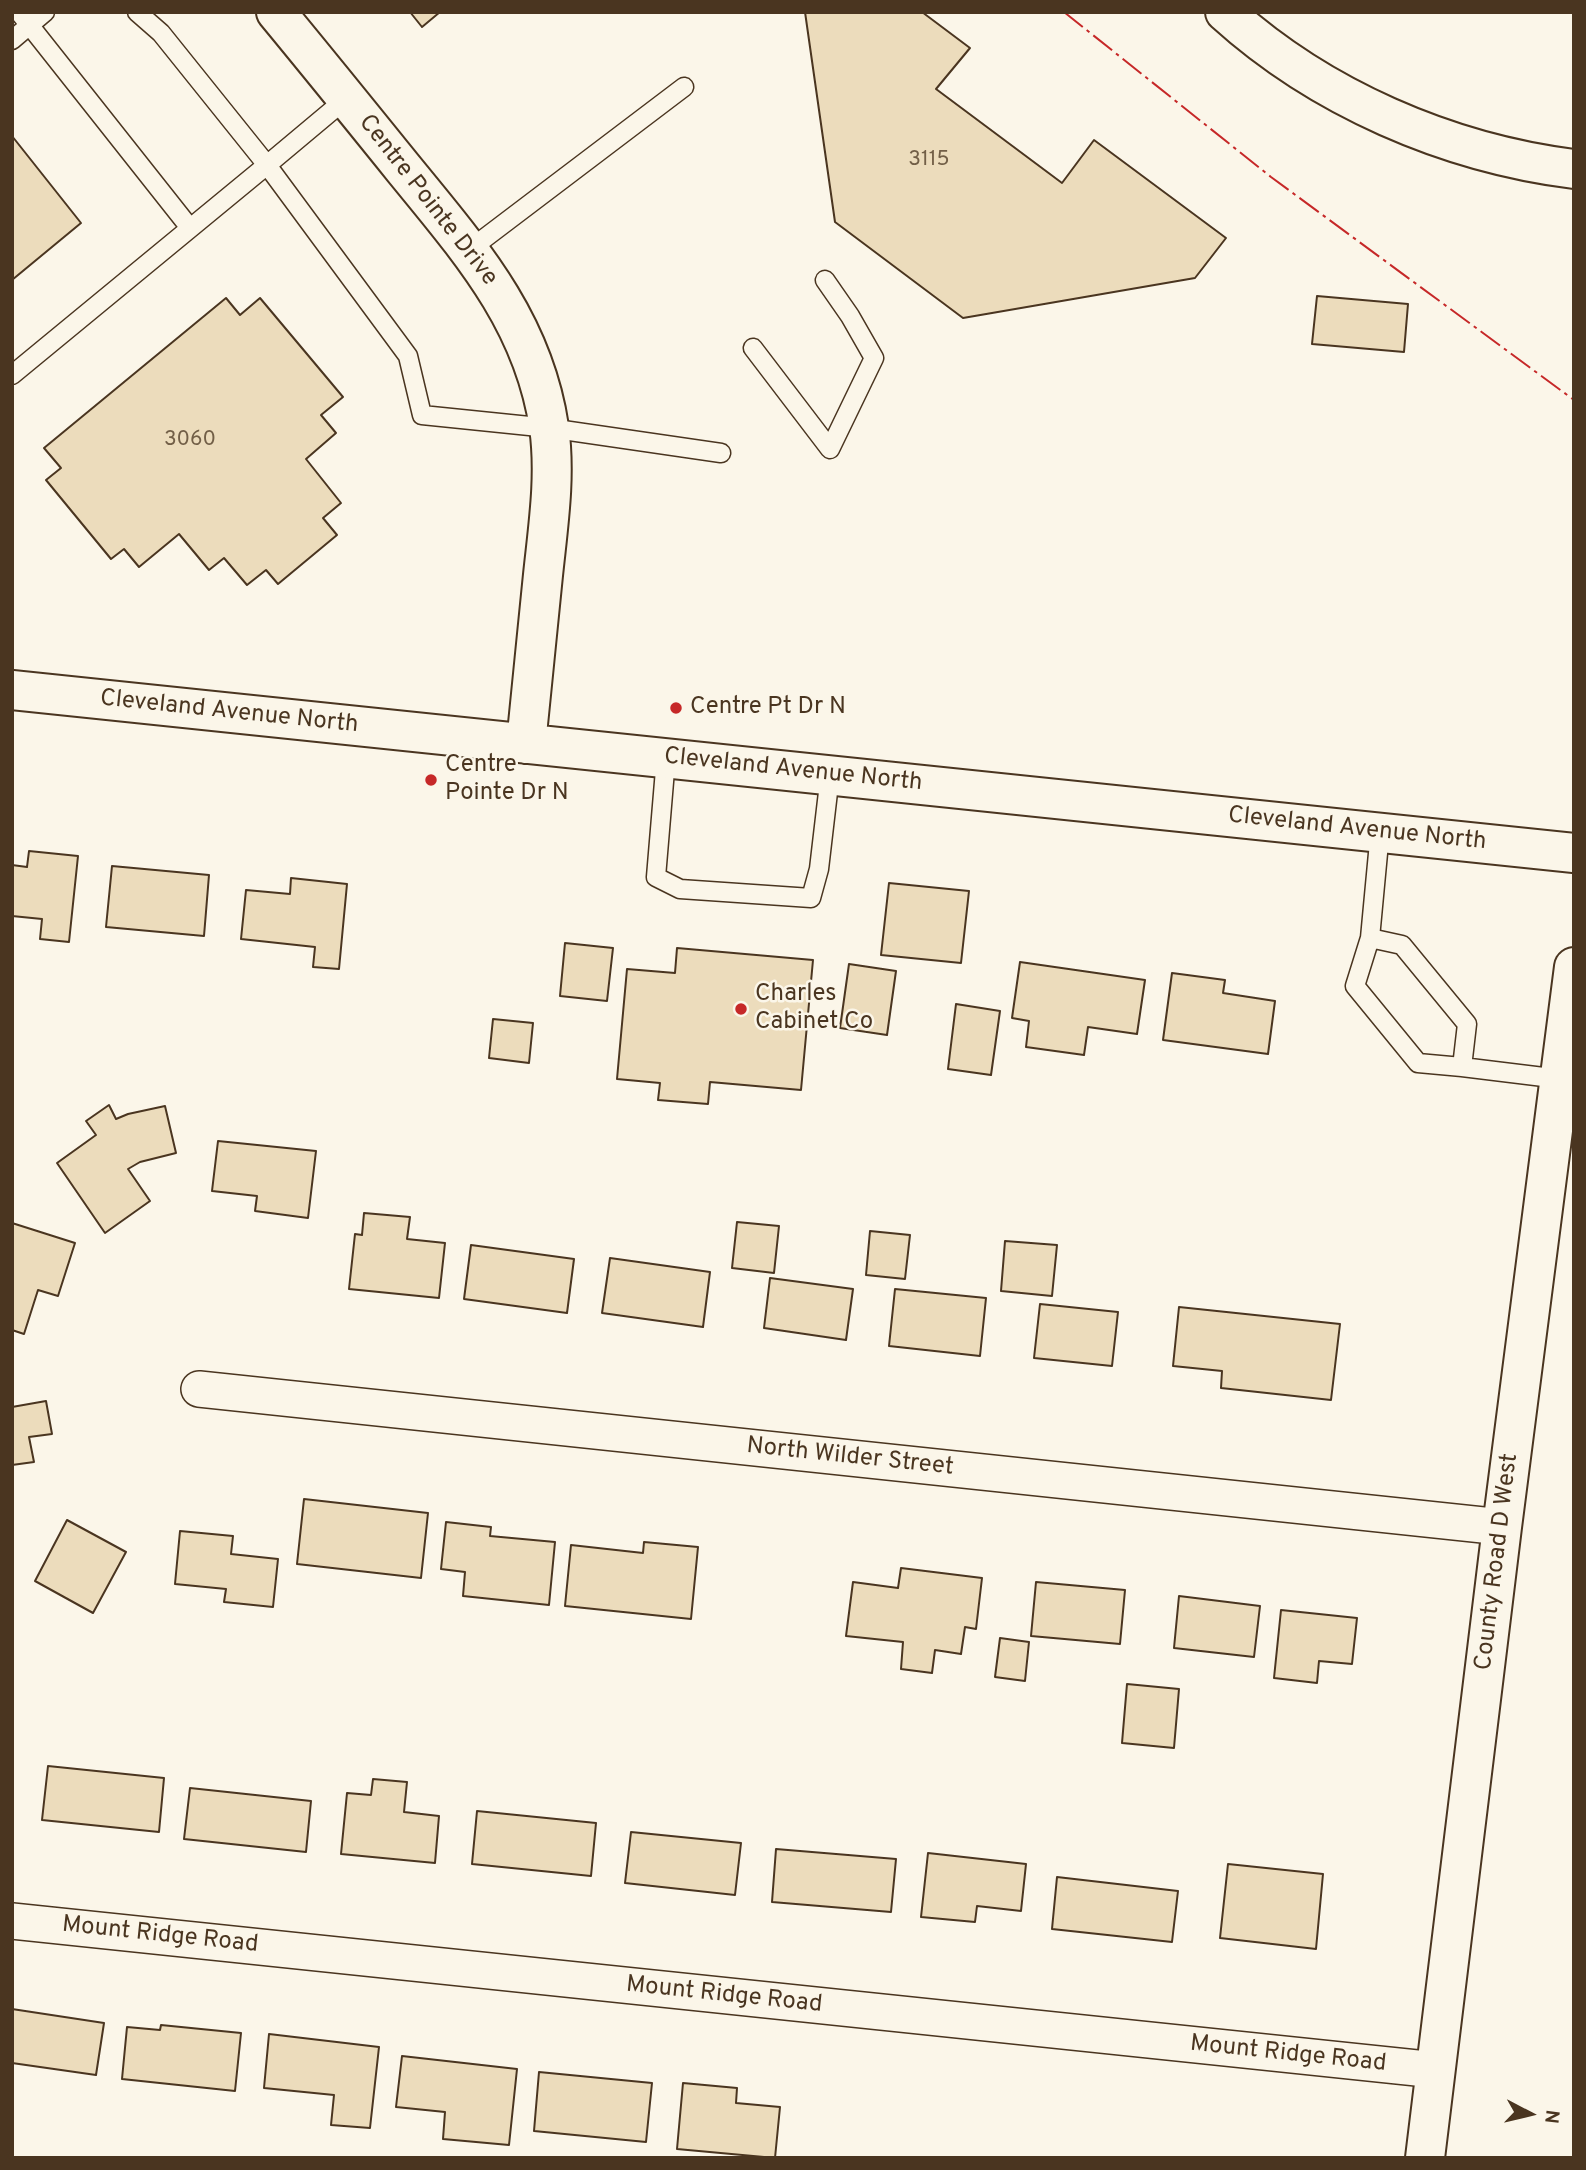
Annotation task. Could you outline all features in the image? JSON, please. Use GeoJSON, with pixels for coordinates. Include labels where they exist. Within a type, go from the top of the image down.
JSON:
{"type":"FeatureCollection","features":[{"type":"Feature","properties":{"kind":"main road","name":"Centre Pointe Drive"},"geometry":{"type":"LineString","coordinates":[[276,12],[469,250],[503,298],[527,347],[544,402],[551,461],[550,514],[526,744]]}},
{"type":"Feature","properties":{"kind":"main road"},"geometry":{"type":"LineString","coordinates":[[1225,12],[1243,29],[1307,74],[1382,115],[1461,146],[1537,165],[1574,169]]}},
{"type":"Feature","properties":{"kind":"main road","name":"Cleveland Avenue North"},"geometry":{"type":"LineString","coordinates":[[12,690],[1574,853]]}},
{"type":"Feature","properties":{"kind":"main road","name":"County Road D West"},"geometry":{"type":"LineString","coordinates":[[1425,2158],[1574,967]]}},
{"type":"Feature","properties":{"kind":"street","name":"North Wilder Street"},"geometry":{"type":"LineString","coordinates":[[199,1389],[1502,1527]]}},
{"type":"Feature","properties":{"kind":"street","name":"Mount Ridge Road"},"geometry":{"type":"LineString","coordinates":[[12,1921],[1436,2070]]}},
{"type":"Feature","properties":{"kind":"lane"},"geometry":{"type":"LineString","coordinates":[[12,40],[24,19],[46,12]]}},
{"type":"Feature","properties":{"kind":"lane"},"geometry":{"type":"LineString","coordinates":[[137,12],[161,33],[267,165],[408,356],[422,415],[549,428],[721,453]]}},
{"type":"Feature","properties":{"kind":"lane"},"geometry":{"type":"LineString","coordinates":[[24,19],[190,228]]}},
{"type":"Feature","properties":{"kind":"lane"},"geometry":{"type":"LineString","coordinates":[[469,250],[684,87]]}},
{"type":"Feature","properties":{"kind":"lane"},"geometry":{"type":"LineString","coordinates":[[12,375],[346,99]]}},
{"type":"Feature","properties":{"kind":"lane"},"geometry":{"type":"LineString","coordinates":[[753,348],[830,449],[874,358],[825,280]]}},
{"type":"Feature","properties":{"kind":"lane"},"geometry":{"type":"LineString","coordinates":[[666,758],[656,877],[680,888],[811,898],[819,869],[830,775]]}},
{"type":"Feature","properties":{"kind":"lane"},"geometry":{"type":"LineString","coordinates":[[1380,832],[1370,938],[1355,986],[1418,1062],[1560,1079]]}},
{"type":"Feature","properties":{"kind":"lane"},"geometry":{"type":"LineString","coordinates":[[1370,938],[1402,945],[1467,1024],[1462,1067]]}},
{"type":"Feature","properties":{"kind":"building"},"geometry":{"type":"Polygon","coordinates":[[[410,12],[440,12],[422,27],[410,12]]]}},
{"type":"Feature","properties":{"kind":"building"},"geometry":{"type":"Polygon","coordinates":[[[805,12],[922,12],[970,48],[936,89],[1062,183],[1094,140],[1226,238],[1195,278],[963,318],[835,222],[805,12]]]}},
{"type":"Feature","properties":{"kind":"building"},"geometry":{"type":"Polygon","coordinates":[[[12,136],[81,223],[12,280],[12,136]]]}},
{"type":"Feature","properties":{"kind":"building"},"geometry":{"type":"Polygon","coordinates":[[[1317,296],[1408,304],[1404,352],[1312,344],[1317,296]]]}},
{"type":"Feature","properties":{"kind":"building"},"geometry":{"type":"Polygon","coordinates":[[[226,298],[240,315],[260,298],[343,397],[321,415],[336,433],[306,459],[341,503],[323,518],[337,535],[278,584],[266,570],[247,585],[224,558],[209,570],[179,534],[139,567],[124,549],[111,559],[46,480],[61,468],[44,448],[226,298]]]}},
{"type":"Feature","properties":{"kind":"building"},"geometry":{"type":"Polygon","coordinates":[[[29,851],[78,856],[69,942],[40,939],[42,919],[12,916],[12,865],[27,867],[29,851]]]}},
{"type":"Feature","properties":{"kind":"building"},"geometry":{"type":"Polygon","coordinates":[[[112,866],[209,875],[204,936],[106,927],[112,866]]]}},
{"type":"Feature","properties":{"kind":"building"},"geometry":{"type":"Polygon","coordinates":[[[291,878],[347,884],[339,969],[313,967],[315,947],[241,939],[246,890],[290,894],[291,878]]]}},
{"type":"Feature","properties":{"kind":"building"},"geometry":{"type":"Polygon","coordinates":[[[889,883],[969,891],[961,963],[881,955],[889,883]]]}},
{"type":"Feature","properties":{"kind":"building"},"geometry":{"type":"Polygon","coordinates":[[[565,943],[613,948],[607,1001],[560,996],[565,943]]]}},
{"type":"Feature","properties":{"kind":"building"},"geometry":{"type":"Polygon","coordinates":[[[677,948],[813,960],[801,1090],[710,1082],[708,1104],[658,1100],[660,1083],[617,1079],[627,969],[675,973],[677,948]]]}},
{"type":"Feature","properties":{"kind":"building"},"geometry":{"type":"Polygon","coordinates":[[[1020,962],[1145,980],[1137,1034],[1088,1027],[1084,1055],[1026,1047],[1029,1021],[1012,1018],[1020,962]]]}},
{"type":"Feature","properties":{"kind":"building"},"geometry":{"type":"Polygon","coordinates":[[[849,964],[896,971],[887,1035],[840,1028],[849,964]]]}},
{"type":"Feature","properties":{"kind":"building"},"geometry":{"type":"Polygon","coordinates":[[[1172,973],[1225,980],[1223,993],[1275,1001],[1268,1054],[1163,1040],[1172,973]]]}},
{"type":"Feature","properties":{"kind":"building"},"geometry":{"type":"Polygon","coordinates":[[[956,1004],[1000,1011],[991,1075],[948,1069],[956,1004]]]}},
{"type":"Feature","properties":{"kind":"building"},"geometry":{"type":"Polygon","coordinates":[[[493,1019],[533,1023],[529,1063],[489,1058],[493,1019]]]}},
{"type":"Feature","properties":{"kind":"building"},"geometry":{"type":"Polygon","coordinates":[[[109,1105],[116,1119],[165,1106],[176,1153],[140,1162],[128,1169],[150,1201],[105,1233],[57,1163],[96,1135],[86,1121],[109,1105]]]}},
{"type":"Feature","properties":{"kind":"building"},"geometry":{"type":"Polygon","coordinates":[[[218,1141],[316,1151],[308,1218],[255,1211],[257,1196],[212,1191],[218,1141]]]}},
{"type":"Feature","properties":{"kind":"building"},"geometry":{"type":"Polygon","coordinates":[[[364,1213],[410,1217],[407,1239],[445,1243],[439,1298],[349,1289],[355,1234],[362,1235],[364,1213]]]}},
{"type":"Feature","properties":{"kind":"building"},"geometry":{"type":"Polygon","coordinates":[[[737,1222],[779,1226],[774,1273],[732,1268],[737,1222]]]}},
{"type":"Feature","properties":{"kind":"building"},"geometry":{"type":"Polygon","coordinates":[[[12,1223],[75,1243],[58,1296],[38,1290],[24,1334],[12,1330],[12,1223]]]}},
{"type":"Feature","properties":{"kind":"building"},"geometry":{"type":"Polygon","coordinates":[[[870,1231],[910,1235],[905,1279],[866,1275],[870,1231]]]}},
{"type":"Feature","properties":{"kind":"building"},"geometry":{"type":"Polygon","coordinates":[[[1005,1241],[1057,1245],[1052,1296],[1001,1291],[1005,1241]]]}},
{"type":"Feature","properties":{"kind":"building"},"geometry":{"type":"Polygon","coordinates":[[[471,1245],[574,1259],[567,1313],[464,1299],[471,1245]]]}},
{"type":"Feature","properties":{"kind":"building"},"geometry":{"type":"Polygon","coordinates":[[[610,1258],[710,1272],[703,1327],[602,1313],[610,1258]]]}},
{"type":"Feature","properties":{"kind":"building"},"geometry":{"type":"Polygon","coordinates":[[[770,1278],[853,1289],[846,1340],[764,1328],[770,1278]]]}},
{"type":"Feature","properties":{"kind":"building"},"geometry":{"type":"Polygon","coordinates":[[[895,1289],[986,1298],[980,1356],[889,1346],[895,1289]]]}},
{"type":"Feature","properties":{"kind":"building"},"geometry":{"type":"Polygon","coordinates":[[[1040,1304],[1118,1312],[1112,1366],[1034,1358],[1040,1304]]]}},
{"type":"Feature","properties":{"kind":"building"},"geometry":{"type":"Polygon","coordinates":[[[1179,1307],[1340,1324],[1331,1400],[1221,1388],[1222,1371],[1173,1366],[1179,1307]]]}},
{"type":"Feature","properties":{"kind":"building"},"geometry":{"type":"Polygon","coordinates":[[[46,1401],[52,1434],[29,1437],[34,1462],[12,1465],[12,1407],[46,1401]]]}},
{"type":"Feature","properties":{"kind":"building"},"geometry":{"type":"Polygon","coordinates":[[[304,1499],[428,1513],[421,1578],[297,1564],[304,1499]]]}},
{"type":"Feature","properties":{"kind":"building"},"geometry":{"type":"Polygon","coordinates":[[[67,1520],[126,1552],[93,1613],[35,1581],[67,1520]]]}},
{"type":"Feature","properties":{"kind":"building"},"geometry":{"type":"Polygon","coordinates":[[[446,1522],[491,1527],[490,1536],[555,1542],[549,1605],[463,1596],[465,1572],[441,1569],[446,1522]]]}},
{"type":"Feature","properties":{"kind":"building"},"geometry":{"type":"Polygon","coordinates":[[[180,1531],[233,1536],[231,1554],[278,1559],[273,1607],[224,1602],[226,1589],[175,1584],[180,1531]]]}},
{"type":"Feature","properties":{"kind":"building"},"geometry":{"type":"Polygon","coordinates":[[[644,1542],[698,1547],[691,1619],[565,1606],[571,1545],[643,1553],[644,1542]]]}},
{"type":"Feature","properties":{"kind":"building"},"geometry":{"type":"Polygon","coordinates":[[[901,1568],[982,1578],[976,1629],[965,1627],[961,1654],[935,1650],[932,1673],[901,1669],[903,1642],[846,1636],[853,1582],[898,1588],[901,1568]]]}},
{"type":"Feature","properties":{"kind":"building"},"geometry":{"type":"Polygon","coordinates":[[[1036,1582],[1125,1590],[1120,1644],[1031,1636],[1036,1582]]]}},
{"type":"Feature","properties":{"kind":"building"},"geometry":{"type":"Polygon","coordinates":[[[1179,1596],[1260,1606],[1254,1657],[1174,1648],[1179,1596]]]}},
{"type":"Feature","properties":{"kind":"building"},"geometry":{"type":"Polygon","coordinates":[[[1281,1610],[1357,1618],[1352,1664],[1319,1661],[1317,1683],[1274,1678],[1281,1610]]]}},
{"type":"Feature","properties":{"kind":"building"},"geometry":{"type":"Polygon","coordinates":[[[1000,1638],[1029,1642],[1025,1681],[995,1677],[1000,1638]]]}},
{"type":"Feature","properties":{"kind":"building"},"geometry":{"type":"Polygon","coordinates":[[[1127,1684],[1179,1689],[1174,1748],[1122,1743],[1127,1684]]]}},
{"type":"Feature","properties":{"kind":"building"},"geometry":{"type":"Polygon","coordinates":[[[48,1766],[164,1778],[159,1832],[42,1820],[48,1766]]]}},
{"type":"Feature","properties":{"kind":"building"},"geometry":{"type":"Polygon","coordinates":[[[373,1779],[407,1782],[404,1812],[439,1816],[435,1863],[341,1854],[347,1793],[371,1795],[373,1779]]]}},
{"type":"Feature","properties":{"kind":"building"},"geometry":{"type":"Polygon","coordinates":[[[190,1788],[311,1801],[306,1852],[184,1839],[190,1788]]]}},
{"type":"Feature","properties":{"kind":"building"},"geometry":{"type":"Polygon","coordinates":[[[477,1811],[596,1823],[591,1876],[472,1864],[477,1811]]]}},
{"type":"Feature","properties":{"kind":"building"},"geometry":{"type":"Polygon","coordinates":[[[631,1832],[741,1843],[735,1895],[625,1883],[631,1832]]]}},
{"type":"Feature","properties":{"kind":"building"},"geometry":{"type":"Polygon","coordinates":[[[776,1849],[896,1859],[891,1912],[772,1902],[776,1849]]]}},
{"type":"Feature","properties":{"kind":"building"},"geometry":{"type":"Polygon","coordinates":[[[928,1853],[1026,1864],[1021,1911],[977,1906],[975,1922],[921,1917],[928,1853]]]}},
{"type":"Feature","properties":{"kind":"building"},"geometry":{"type":"Polygon","coordinates":[[[1228,1864],[1323,1874],[1316,1949],[1220,1938],[1228,1864]]]}},
{"type":"Feature","properties":{"kind":"building"},"geometry":{"type":"Polygon","coordinates":[[[1057,1877],[1178,1891],[1172,1942],[1052,1929],[1057,1877]]]}},
{"type":"Feature","properties":{"kind":"building"},"geometry":{"type":"Polygon","coordinates":[[[12,2009],[104,2023],[96,2075],[12,2063],[12,2009]]]}},
{"type":"Feature","properties":{"kind":"building"},"geometry":{"type":"Polygon","coordinates":[[[161,2025],[241,2033],[235,2091],[122,2079],[127,2027],[160,2030],[161,2025]]]}},
{"type":"Feature","properties":{"kind":"building"},"geometry":{"type":"Polygon","coordinates":[[[269,2034],[379,2047],[370,2128],[331,2125],[334,2095],[264,2088],[269,2034]]]}},
{"type":"Feature","properties":{"kind":"building"},"geometry":{"type":"Polygon","coordinates":[[[402,2056],[517,2069],[509,2145],[443,2139],[445,2112],[396,2107],[402,2056]]]}},
{"type":"Feature","properties":{"kind":"building"},"geometry":{"type":"Polygon","coordinates":[[[539,2072],[652,2083],[646,2142],[534,2131],[539,2072]]]}},
{"type":"Feature","properties":{"kind":"building"},"geometry":{"type":"Polygon","coordinates":[[[683,2083],[737,2088],[736,2103],[780,2107],[775,2158],[677,2149],[683,2083]]]}},
{"type":"Feature","properties":{"kind":"power"},"geometry":{"type":"LineString","coordinates":[[1064,12],[1271,177],[1574,400]]}},
{"type":"Feature","properties":{"kind":"place","name":"Centre Pt Dr N"},"geometry":{"type":"Point","coordinates":[676,708]}},
{"type":"Feature","properties":{"kind":"place","name":"Centre Pointe Dr N"},"geometry":{"type":"Point","coordinates":[431,780]}},
{"type":"Feature","properties":{"kind":"place","name":"Charles Cabinet Co"},"geometry":{"type":"Point","coordinates":[741,1009]}}]}
